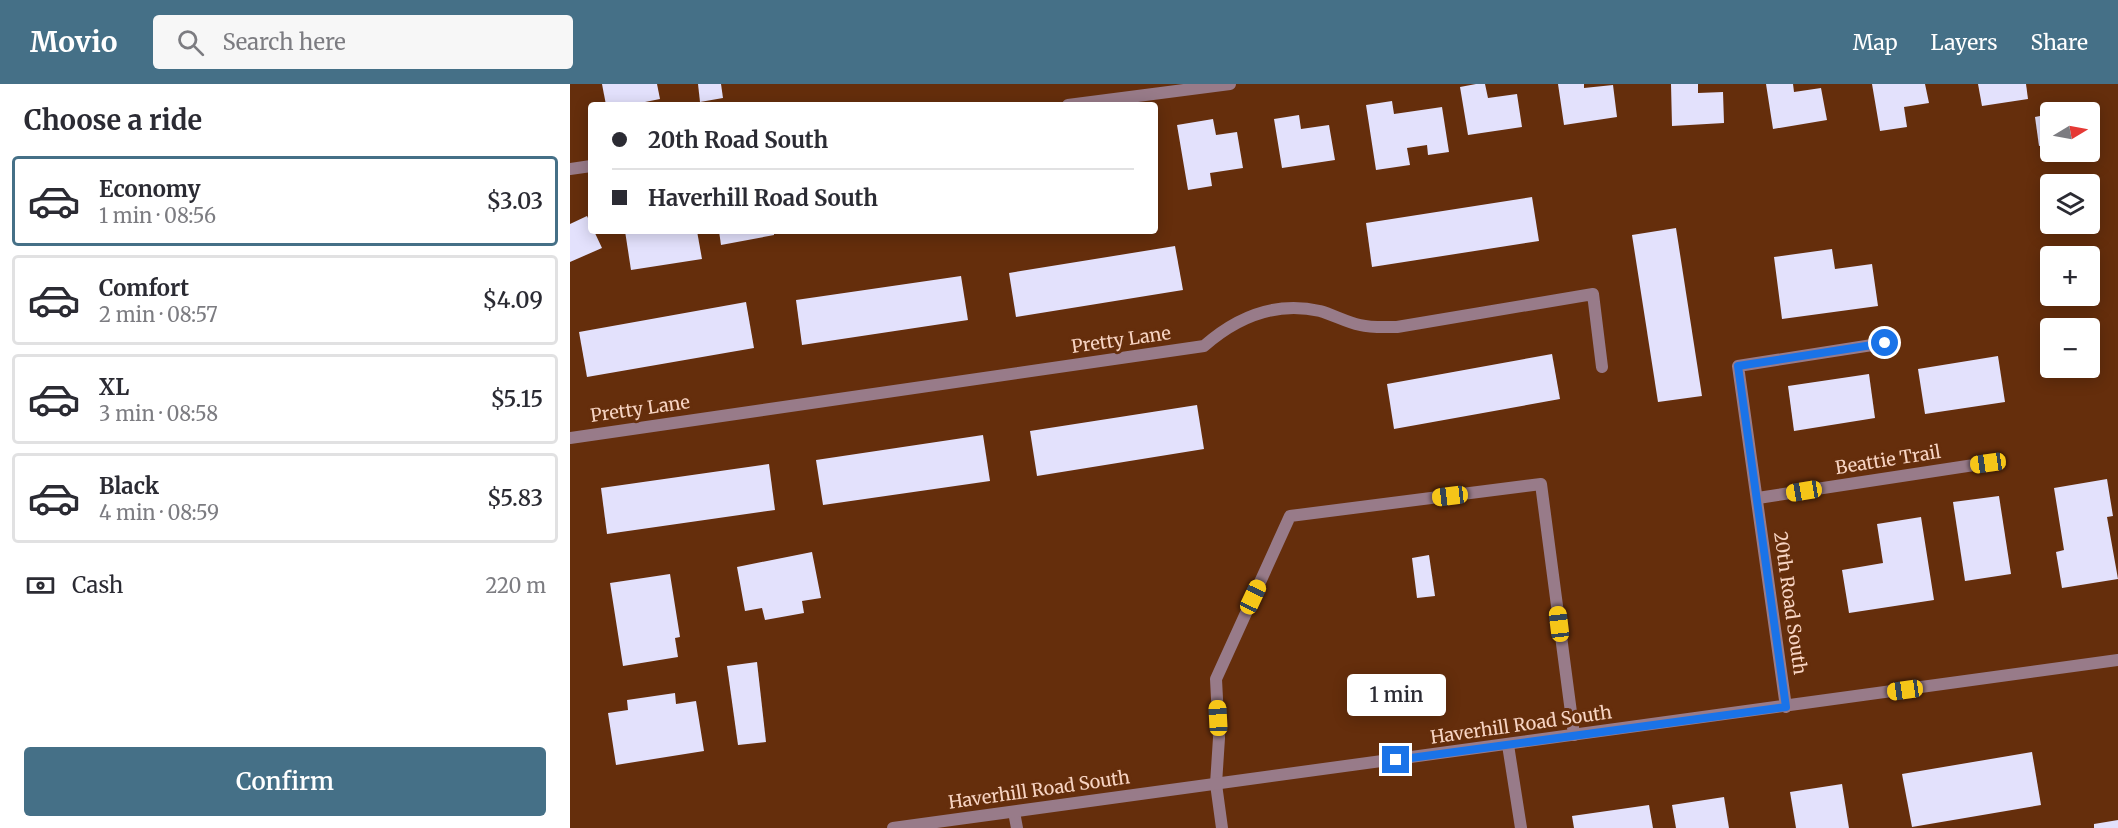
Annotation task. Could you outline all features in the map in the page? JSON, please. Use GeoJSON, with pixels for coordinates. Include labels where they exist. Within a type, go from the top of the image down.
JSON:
{"type":"FeatureCollection","features":[{"type":"Feature","properties":{"kind":"street"},"geometry":{"type":"LineString","coordinates":[[1091,102],[1230,84]]}},
{"type":"Feature","properties":{"kind":"street"},"geometry":{"type":"LineString","coordinates":[[570,169],[588,166]]}},
{"type":"Feature","properties":{"kind":"street","name":"Pretty Lane"},"geometry":{"type":"LineString","coordinates":[[570,438],[1204,346],[1221,331],[1239,321],[1258,313],[1279,309],[1321,312],[1359,325],[1397,327],[1593,294],[1602,367]]}},
{"type":"Feature","properties":{"kind":"street","name":"20th Road South"},"geometry":{"type":"LineString","coordinates":[[1786,707],[1738,366],[1885,343]]}},
{"type":"Feature","properties":{"kind":"street","name":"Beattie Trail"},"geometry":{"type":"LineString","coordinates":[[1758,498],[1988,463]]}},
{"type":"Feature","properties":{"kind":"street"},"geometry":{"type":"LineString","coordinates":[[1222,828],[1215,784],[1219,738],[1216,679],[1290,516],[1541,484],[1574,735]]}},
{"type":"Feature","properties":{"kind":"street","name":"Haverhill Road South"},"geometry":{"type":"LineString","coordinates":[[893,828],[2118,660]]}},
{"type":"Feature","properties":{"kind":"street"},"geometry":{"type":"LineString","coordinates":[[1508,744],[1521,828]]}},
{"type":"Feature","properties":{"kind":"street"},"geometry":{"type":"LineString","coordinates":[[1014,812],[1017,828]]}},
{"type":"Feature","properties":{"kind":"building"},"geometry":{"type":"Polygon","coordinates":[[[602,84],[657,84],[660,99],[645,102],[605,102],[602,84]]]}},
{"type":"Feature","properties":{"kind":"building"},"geometry":{"type":"Polygon","coordinates":[[[698,84],[721,84],[723,98],[700,102],[698,84]]]}},
{"type":"Feature","properties":{"kind":"building"},"geometry":{"type":"Polygon","coordinates":[[[1485,84],[1488,98],[1517,94],[1522,127],[1468,135],[1460,87],[1485,84]]]}},
{"type":"Feature","properties":{"kind":"building"},"geometry":{"type":"Polygon","coordinates":[[[1558,84],[1584,84],[1584,88],[1613,85],[1617,117],[1564,125],[1558,84]]]}},
{"type":"Feature","properties":{"kind":"building"},"geometry":{"type":"Polygon","coordinates":[[[1671,84],[1698,84],[1698,93],[1723,92],[1724,123],[1672,126],[1671,84]]]}},
{"type":"Feature","properties":{"kind":"building"},"geometry":{"type":"Polygon","coordinates":[[[1766,84],[1793,84],[1794,92],[1821,88],[1827,120],[1773,129],[1766,84]]]}},
{"type":"Feature","properties":{"kind":"building"},"geometry":{"type":"Polygon","coordinates":[[[1872,84],[1925,84],[1929,103],[1904,107],[1907,127],[1880,131],[1872,84]]]}},
{"type":"Feature","properties":{"kind":"building"},"geometry":{"type":"Polygon","coordinates":[[[1978,84],[2026,84],[2028,99],[1982,106],[1978,84]]]}},
{"type":"Feature","properties":{"kind":"building"},"geometry":{"type":"Polygon","coordinates":[[[1392,101],[1394,114],[1442,107],[1449,152],[1428,155],[1427,145],[1407,148],[1410,165],[1376,170],[1366,105],[1392,101]]]}},
{"type":"Feature","properties":{"kind":"building"},"geometry":{"type":"Polygon","coordinates":[[[1299,115],[1301,129],[1329,125],[1335,160],[1282,168],[1274,119],[1299,115]]]}},
{"type":"Feature","properties":{"kind":"building"},"geometry":{"type":"Polygon","coordinates":[[[2040,116],[2039,146],[2035,117],[2040,116]]]}},
{"type":"Feature","properties":{"kind":"building"},"geometry":{"type":"Polygon","coordinates":[[[1213,119],[1216,135],[1237,132],[1243,168],[1210,173],[1212,186],[1188,190],[1177,125],[1213,119]]]}},
{"type":"Feature","properties":{"kind":"building"},"geometry":{"type":"Polygon","coordinates":[[[1532,197],[1539,241],[1372,267],[1366,223],[1532,197]]]}},
{"type":"Feature","properties":{"kind":"building"},"geometry":{"type":"Polygon","coordinates":[[[587,216],[588,234],[595,234],[602,248],[570,262],[570,224],[587,216]]]}},
{"type":"Feature","properties":{"kind":"building"},"geometry":{"type":"Polygon","coordinates":[[[1676,228],[1702,396],[1658,402],[1632,235],[1676,228]]]}},
{"type":"Feature","properties":{"kind":"building"},"geometry":{"type":"Polygon","coordinates":[[[625,234],[698,234],[702,259],[631,270],[625,234]]]}},
{"type":"Feature","properties":{"kind":"building"},"geometry":{"type":"Polygon","coordinates":[[[719,234],[774,234],[774,235],[721,245],[719,234]]]}},
{"type":"Feature","properties":{"kind":"building"},"geometry":{"type":"Polygon","coordinates":[[[1175,246],[1183,290],[1016,317],[1009,273],[1175,246]]]}},
{"type":"Feature","properties":{"kind":"building"},"geometry":{"type":"Polygon","coordinates":[[[1832,249],[1835,269],[1872,264],[1878,306],[1782,319],[1774,257],[1832,249]]]}},
{"type":"Feature","properties":{"kind":"building"},"geometry":{"type":"Polygon","coordinates":[[[961,276],[968,320],[802,345],[796,300],[961,276]]]}},
{"type":"Feature","properties":{"kind":"building"},"geometry":{"type":"Polygon","coordinates":[[[746,302],[754,348],[587,377],[579,332],[746,302]]]}},
{"type":"Feature","properties":{"kind":"building"},"geometry":{"type":"Polygon","coordinates":[[[1552,354],[1560,399],[1394,429],[1387,384],[1552,354]]]}},
{"type":"Feature","properties":{"kind":"building"},"geometry":{"type":"Polygon","coordinates":[[[1998,356],[2005,402],[1925,414],[1918,369],[1998,356]]]}},
{"type":"Feature","properties":{"kind":"building"},"geometry":{"type":"Polygon","coordinates":[[[1869,374],[1875,418],[1794,431],[1788,386],[1869,374]]]}},
{"type":"Feature","properties":{"kind":"building"},"geometry":{"type":"Polygon","coordinates":[[[1197,405],[1204,449],[1037,476],[1030,431],[1197,405]]]}},
{"type":"Feature","properties":{"kind":"building"},"geometry":{"type":"Polygon","coordinates":[[[983,435],[990,481],[823,505],[816,460],[983,435]]]}},
{"type":"Feature","properties":{"kind":"building"},"geometry":{"type":"Polygon","coordinates":[[[769,464],[775,510],[607,534],[601,488],[769,464]]]}},
{"type":"Feature","properties":{"kind":"building"},"geometry":{"type":"Polygon","coordinates":[[[2107,479],[2113,516],[2107,517],[2118,579],[2062,588],[2056,552],[2064,550],[2054,488],[2107,479]]]}},
{"type":"Feature","properties":{"kind":"building"},"geometry":{"type":"Polygon","coordinates":[[[1999,496],[2011,574],[1965,581],[1953,502],[1999,496]]]}},
{"type":"Feature","properties":{"kind":"building"},"geometry":{"type":"Polygon","coordinates":[[[1921,517],[1934,600],[1849,613],[1842,570],[1883,563],[1877,524],[1921,517]]]}},
{"type":"Feature","properties":{"kind":"building"},"geometry":{"type":"Polygon","coordinates":[[[812,552],[821,598],[802,601],[804,613],[765,620],[762,608],[745,611],[737,567],[812,552]]]}},
{"type":"Feature","properties":{"kind":"building"},"geometry":{"type":"Polygon","coordinates":[[[1429,555],[1435,596],[1417,598],[1412,558],[1429,555]]]}},
{"type":"Feature","properties":{"kind":"building"},"geometry":{"type":"Polygon","coordinates":[[[670,574],[680,637],[675,638],[678,657],[623,666],[610,583],[670,574]]]}},
{"type":"Feature","properties":{"kind":"building"},"geometry":{"type":"Polygon","coordinates":[[[757,662],[766,742],[738,745],[727,666],[757,662]]]}},
{"type":"Feature","properties":{"kind":"building"},"geometry":{"type":"Polygon","coordinates":[[[675,693],[676,704],[696,701],[704,751],[616,765],[608,713],[628,710],[627,700],[675,693]]]}},
{"type":"Feature","properties":{"kind":"building"},"geometry":{"type":"Polygon","coordinates":[[[2032,752],[2041,805],[1912,827],[1902,774],[2032,752]]]}},
{"type":"Feature","properties":{"kind":"building"},"geometry":{"type":"Polygon","coordinates":[[[1842,784],[1849,828],[1796,828],[1790,792],[1842,784]]]}},
{"type":"Feature","properties":{"kind":"building"},"geometry":{"type":"Polygon","coordinates":[[[1724,797],[1729,828],[1676,828],[1672,805],[1724,797]]]}},
{"type":"Feature","properties":{"kind":"building"},"geometry":{"type":"Polygon","coordinates":[[[1649,805],[1653,828],[1574,828],[1572,816],[1649,805]]]}},
{"type":"Feature","properties":{"kind":"building"},"geometry":{"type":"Polygon","coordinates":[[[2118,820],[2118,828],[2094,828],[2094,824],[2118,820]]]}},
{"type":"Feature","properties":{"kind":"route"},"geometry":{"type":"LineString","coordinates":[[1396,760],[1786,707],[1738,366],[1885,343]]}}]}
